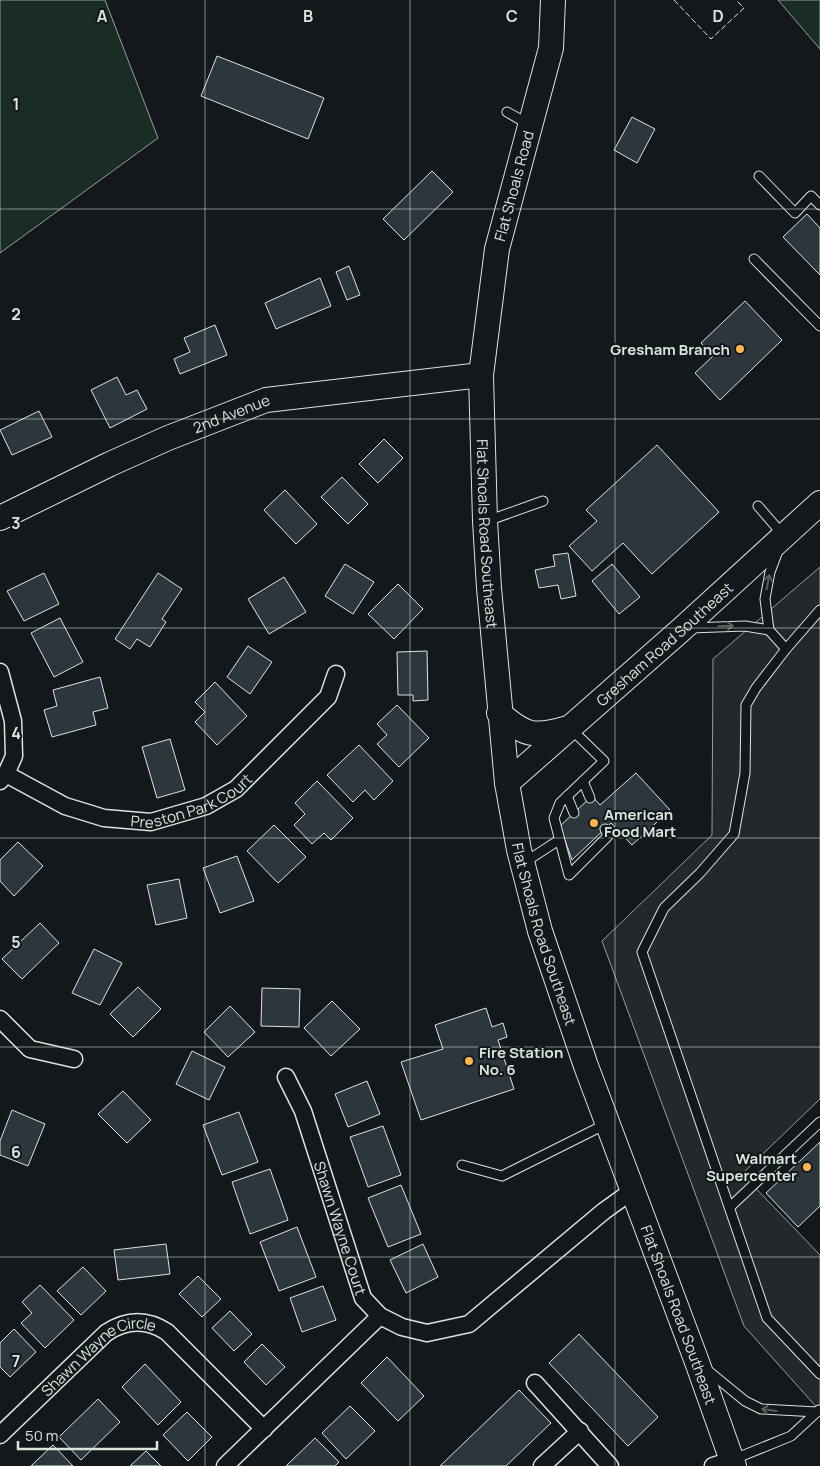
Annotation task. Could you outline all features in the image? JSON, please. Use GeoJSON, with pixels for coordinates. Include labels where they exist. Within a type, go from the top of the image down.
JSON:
{"type":"FeatureCollection","features":[{"type":"Feature","properties":{"kind":"street","name":"Flat Shoals Road"},"geometry":{"type":"LineString","coordinates":[[481,375],[497,249],[551,48],[553,0]]}},
{"type":"Feature","properties":{"kind":"street","name":"2nd Avenue"},"geometry":{"type":"LineString","coordinates":[[0,518],[143,449],[266,400],[481,375]]}},
{"type":"Feature","properties":{"kind":"street","name":"Flat Shoals Road Southeast"},"geometry":{"type":"LineString","coordinates":[[481,375],[485,521],[499,713],[507,783],[522,864],[540,931],[586,1066],[697,1362],[726,1464]]}},
{"type":"Feature","properties":{"kind":"street","name":"Gresham Road Southeast"},"geometry":{"type":"LineString","coordinates":[[507,783],[682,629],[820,503]]}},
{"type":"Feature","properties":{"kind":"street"},"geometry":{"type":"LineString","coordinates":[[0,672],[13,720],[14,756],[3,778]]}},
{"type":"Feature","properties":{"kind":"street","name":"Preston Park Court"},"geometry":{"type":"LineString","coordinates":[[3,778],[65,806],[104,818],[151,822],[206,806],[236,789],[328,697],[336,674]]}},
{"type":"Feature","properties":{"kind":"street"},"geometry":{"type":"LineString","coordinates":[[499,713],[515,727],[529,733],[546,734],[570,728]]}},
{"type":"Feature","properties":{"kind":"street"},"geometry":{"type":"LineString","coordinates":[[0,1019],[30,1049],[74,1059]]}},
{"type":"Feature","properties":{"kind":"street","name":"Shawn Wayne Court"},"geometry":{"type":"LineString","coordinates":[[286,1077],[303,1111],[363,1298],[380,1316],[402,1327],[427,1333],[469,1324],[604,1211],[632,1191]]}},
{"type":"Feature","properties":{"kind":"street"},"geometry":{"type":"LineString","coordinates":[[226,1466],[380,1316]]}},
{"type":"Feature","properties":{"kind":"street","name":"Shawn Wayne Circle"},"geometry":{"type":"LineString","coordinates":[[0,1435],[106,1332],[118,1325],[133,1322],[146,1322],[168,1332],[264,1429]]}},
{"type":"Feature","properties":{"kind":"street"},"geometry":{"type":"LineString","coordinates":[[535,1383],[610,1466]]}},
{"type":"Feature","properties":{"kind":"street"},"geometry":{"type":"LineString","coordinates":[[542,1466],[580,1431]]}},
{"type":"Feature","properties":{"kind":"lane"},"geometry":{"type":"LineString","coordinates":[[506,112],[530,125]]}},
{"type":"Feature","properties":{"kind":"lane"},"geometry":{"type":"LineString","coordinates":[[759,176],[795,213],[811,196],[820,206]]}},
{"type":"Feature","properties":{"kind":"lane"},"geometry":{"type":"LineString","coordinates":[[754,259],[820,326]]}},
{"type":"Feature","properties":{"kind":"lane"},"geometry":{"type":"LineString","coordinates":[[485,521],[543,501]]}},
{"type":"Feature","properties":{"kind":"lane"},"geometry":{"type":"LineString","coordinates":[[758,506],[784,536],[770,572],[765,600],[769,630],[786,649]]}},
{"type":"Feature","properties":{"kind":"lane"},"geometry":{"type":"LineString","coordinates":[[820,610],[786,649],[756,688],[746,705],[744,774],[734,834],[700,873],[664,908],[642,952],[768,1318],[820,1374]]}},
{"type":"Feature","properties":{"kind":"lane"},"geometry":{"type":"LineString","coordinates":[[682,629],[745,626],[769,630]]}},
{"type":"Feature","properties":{"kind":"lane"},"geometry":{"type":"LineString","coordinates":[[570,728],[604,761],[560,803],[554,818],[569,874],[586,852],[608,836],[605,829]]}},
{"type":"Feature","properties":{"kind":"lane"},"geometry":{"type":"LineString","coordinates":[[583,781],[590,798]]}},
{"type":"Feature","properties":{"kind":"lane"},"geometry":{"type":"LineString","coordinates":[[567,796],[574,813]]}},
{"type":"Feature","properties":{"kind":"lane"},"geometry":{"type":"LineString","coordinates":[[522,864],[559,840]]}},
{"type":"Feature","properties":{"kind":"lane"},"geometry":{"type":"LineString","coordinates":[[730,1206],[820,1122]]}},
{"type":"Feature","properties":{"kind":"lane"},"geometry":{"type":"LineString","coordinates":[[462,1165],[502,1176],[608,1123]]}},
{"type":"Feature","properties":{"kind":"lane"},"geometry":{"type":"LineString","coordinates":[[697,1362],[746,1401],[761,1409],[786,1412],[819,1411]]}},
{"type":"Feature","properties":{"kind":"lane"},"geometry":{"type":"LineString","coordinates":[[726,1464],[791,1436],[819,1411]]}},
{"type":"Feature","properties":{"kind":"green space"},"geometry":{"type":"Polygon","coordinates":[[[0,0],[105,0],[158,138],[0,253],[0,0]]]}},
{"type":"Feature","properties":{"kind":"green space"},"geometry":{"type":"Polygon","coordinates":[[[778,0],[820,0],[820,49],[778,0]]]}},
{"type":"Feature","properties":{"kind":"shaded area"},"geometry":{"type":"Polygon","coordinates":[[[820,567],[820,1099],[742,1174],[820,1255],[820,1411],[744,1326],[602,941],[712,835],[713,659],[820,567]]]}},
{"type":"Feature","properties":{"kind":"building"},"geometry":{"type":"Polygon","coordinates":[[[217,56],[324,98],[308,139],[201,96],[217,56]]]}},
{"type":"Feature","properties":{"kind":"building"},"geometry":{"type":"Polygon","coordinates":[[[632,117],[655,129],[637,163],[614,150],[632,117]]]}},
{"type":"Feature","properties":{"kind":"building"},"geometry":{"type":"Polygon","coordinates":[[[432,171],[453,192],[404,240],[383,219],[432,171]]]}},
{"type":"Feature","properties":{"kind":"building"},"geometry":{"type":"Polygon","coordinates":[[[807,214],[820,228],[820,275],[783,237],[807,214]]]}},
{"type":"Feature","properties":{"kind":"building"},"geometry":{"type":"Polygon","coordinates":[[[349,266],[360,295],[347,300],[336,272],[349,266]]]}},
{"type":"Feature","properties":{"kind":"building"},"geometry":{"type":"Polygon","coordinates":[[[320,278],[331,306],[276,329],[265,303],[320,278]]]}},
{"type":"Feature","properties":{"kind":"building","name":"Gresham Branch"},"geometry":{"type":"Polygon","coordinates":[[[745,301],[782,340],[720,400],[695,373],[713,356],[701,343],[745,301]]]}},
{"type":"Feature","properties":{"kind":"building"},"geometry":{"type":"Polygon","coordinates":[[[215,325],[227,355],[180,374],[174,359],[190,352],[184,338],[215,325]]]}},
{"type":"Feature","properties":{"kind":"building"},"geometry":{"type":"Polygon","coordinates":[[[117,377],[126,395],[137,390],[147,409],[110,428],[91,390],[117,377]]]}},
{"type":"Feature","properties":{"kind":"building"},"geometry":{"type":"Polygon","coordinates":[[[39,411],[52,437],[12,455],[0,430],[39,411]]]}},
{"type":"Feature","properties":{"kind":"building"},"geometry":{"type":"Polygon","coordinates":[[[384,439],[403,458],[378,483],[359,464],[384,439]]]}},
{"type":"Feature","properties":{"kind":"building"},"geometry":{"type":"Polygon","coordinates":[[[657,445],[719,512],[652,574],[623,543],[592,571],[569,546],[597,521],[586,510],[657,445]]]}},
{"type":"Feature","properties":{"kind":"building"},"geometry":{"type":"Polygon","coordinates":[[[342,477],[368,504],[348,524],[321,497],[342,477]]]}},
{"type":"Feature","properties":{"kind":"building"},"geometry":{"type":"Polygon","coordinates":[[[285,490],[317,524],[296,544],[264,510],[285,490]]]}},
{"type":"Feature","properties":{"kind":"building"},"geometry":{"type":"Polygon","coordinates":[[[568,553],[576,596],[561,599],[558,585],[539,588],[535,570],[555,566],[553,555],[568,553]]]}},
{"type":"Feature","properties":{"kind":"building"},"geometry":{"type":"Polygon","coordinates":[[[345,564],[374,582],[353,614],[325,596],[345,564]]]}},
{"type":"Feature","properties":{"kind":"building"},"geometry":{"type":"Polygon","coordinates":[[[612,564],[640,597],[619,614],[592,581],[612,564]]]}},
{"type":"Feature","properties":{"kind":"building"},"geometry":{"type":"Polygon","coordinates":[[[44,573],[59,604],[24,621],[7,591],[44,573]]]}},
{"type":"Feature","properties":{"kind":"building"},"geometry":{"type":"Polygon","coordinates":[[[158,573],[182,589],[162,619],[166,622],[150,647],[137,639],[130,649],[115,639],[158,573]]]}},
{"type":"Feature","properties":{"kind":"building"},"geometry":{"type":"Polygon","coordinates":[[[284,577],[306,612],[269,634],[248,599],[284,577]]]}},
{"type":"Feature","properties":{"kind":"building"},"geometry":{"type":"Polygon","coordinates":[[[398,584],[423,609],[394,639],[368,614],[398,584]]]}},
{"type":"Feature","properties":{"kind":"building"},"geometry":{"type":"Polygon","coordinates":[[[60,618],[83,662],[54,677],[31,633],[60,618]]]}},
{"type":"Feature","properties":{"kind":"building"},"geometry":{"type":"Polygon","coordinates":[[[248,646],[272,662],[250,694],[227,677],[248,646]]]}},
{"type":"Feature","properties":{"kind":"building"},"geometry":{"type":"Polygon","coordinates":[[[427,651],[428,700],[413,701],[413,695],[398,695],[397,652],[427,651]]]}},
{"type":"Feature","properties":{"kind":"building"},"geometry":{"type":"Polygon","coordinates":[[[100,677],[108,708],[93,712],[96,725],[52,737],[44,710],[57,706],[53,690],[100,677]]]}},
{"type":"Feature","properties":{"kind":"building"},"geometry":{"type":"Polygon","coordinates":[[[215,682],[247,716],[217,745],[195,722],[205,712],[195,702],[215,682]]]}},
{"type":"Feature","properties":{"kind":"building"},"geometry":{"type":"Polygon","coordinates":[[[397,705],[429,738],[399,767],[377,744],[387,735],[377,724],[397,705]]]}},
{"type":"Feature","properties":{"kind":"building"},"geometry":{"type":"Polygon","coordinates":[[[170,739],[185,790],[157,798],[142,747],[170,739]]]}},
{"type":"Feature","properties":{"kind":"building"},"geometry":{"type":"Polygon","coordinates":[[[359,745],[393,781],[374,800],[365,790],[353,802],[327,775],[359,745]]]}},
{"type":"Feature","properties":{"kind":"building"},"geometry":{"type":"Polygon","coordinates":[[[636,773],[670,810],[632,845],[611,823],[572,860],[560,826],[592,796],[600,805],[636,773]]]}},
{"type":"Feature","properties":{"kind":"building"},"geometry":{"type":"Polygon","coordinates":[[[317,781],[353,818],[331,840],[324,833],[312,844],[294,825],[305,814],[295,803],[317,781]]]}},
{"type":"Feature","properties":{"kind":"building"},"geometry":{"type":"Polygon","coordinates":[[[274,825],[306,857],[278,883],[247,851],[274,825]]]}},
{"type":"Feature","properties":{"kind":"building"},"geometry":{"type":"Polygon","coordinates":[[[18,842],[43,866],[14,896],[0,881],[0,860],[18,842]]]}},
{"type":"Feature","properties":{"kind":"building"},"geometry":{"type":"Polygon","coordinates":[[[237,856],[254,901],[220,913],[203,868],[237,856]]]}},
{"type":"Feature","properties":{"kind":"building"},"geometry":{"type":"Polygon","coordinates":[[[179,879],[187,918],[156,925],[147,885],[179,879]]]}},
{"type":"Feature","properties":{"kind":"building"},"geometry":{"type":"Polygon","coordinates":[[[40,923],[59,943],[22,979],[2,959],[40,923]]]}},
{"type":"Feature","properties":{"kind":"building"},"geometry":{"type":"Polygon","coordinates":[[[94,949],[122,963],[100,1005],[72,993],[94,949]]]}},
{"type":"Feature","properties":{"kind":"building"},"geometry":{"type":"Polygon","coordinates":[[[138,987],[161,1009],[133,1037],[110,1014],[138,987]]]}},
{"type":"Feature","properties":{"kind":"building"},"geometry":{"type":"Polygon","coordinates":[[[262,988],[300,989],[299,1027],[261,1026],[262,988]]]}},
{"type":"Feature","properties":{"kind":"building"},"geometry":{"type":"Polygon","coordinates":[[[332,1001],[360,1029],[331,1056],[304,1028],[332,1001]]]}},
{"type":"Feature","properties":{"kind":"building"},"geometry":{"type":"Polygon","coordinates":[[[230,1006],[255,1032],[228,1057],[204,1032],[230,1006]]]}},
{"type":"Feature","properties":{"kind":"building"},"geometry":{"type":"Polygon","coordinates":[[[486,1008],[492,1027],[503,1023],[507,1037],[498,1040],[514,1089],[421,1120],[401,1062],[443,1049],[435,1025],[486,1008]]]}},
{"type":"Feature","properties":{"kind":"building"},"geometry":{"type":"Polygon","coordinates":[[[192,1051],[225,1067],[209,1100],[176,1084],[192,1051]]]}},
{"type":"Feature","properties":{"kind":"building"},"geometry":{"type":"Polygon","coordinates":[[[367,1081],[380,1114],[348,1127],[335,1094],[367,1081]]]}},
{"type":"Feature","properties":{"kind":"building"},"geometry":{"type":"Polygon","coordinates":[[[123,1091],[151,1120],[127,1143],[98,1114],[123,1091]]]}},
{"type":"Feature","properties":{"kind":"building"},"geometry":{"type":"Polygon","coordinates":[[[12,1110],[45,1124],[28,1166],[0,1155],[0,1141],[12,1110]]]}},
{"type":"Feature","properties":{"kind":"building"},"geometry":{"type":"Polygon","coordinates":[[[239,1112],[258,1162],[222,1175],[203,1125],[239,1112]]]}},
{"type":"Feature","properties":{"kind":"building"},"geometry":{"type":"Polygon","coordinates":[[[383,1126],[401,1175],[368,1187],[350,1137],[383,1126]]]}},
{"type":"Feature","properties":{"kind":"building","name":"Walmart Supercenter"},"geometry":{"type":"Polygon","coordinates":[[[820,1142],[820,1206],[798,1227],[766,1193],[820,1142]]]}},
{"type":"Feature","properties":{"kind":"building"},"geometry":{"type":"Polygon","coordinates":[[[270,1169],[288,1220],[250,1234],[232,1182],[270,1169]]]}},
{"type":"Feature","properties":{"kind":"building"},"geometry":{"type":"Polygon","coordinates":[[[401,1185],[421,1234],[388,1247],[368,1198],[401,1185]]]}},
{"type":"Feature","properties":{"kind":"building"},"geometry":{"type":"Polygon","coordinates":[[[297,1227],[316,1277],[279,1291],[260,1242],[297,1227]]]}},
{"type":"Feature","properties":{"kind":"building"},"geometry":{"type":"Polygon","coordinates":[[[166,1244],[170,1274],[118,1280],[114,1250],[166,1244]]]}},
{"type":"Feature","properties":{"kind":"building"},"geometry":{"type":"Polygon","coordinates":[[[423,1244],[438,1277],[406,1293],[390,1260],[423,1244]]]}},
{"type":"Feature","properties":{"kind":"building"},"geometry":{"type":"Polygon","coordinates":[[[83,1267],[106,1291],[81,1315],[57,1291],[83,1267]]]}},
{"type":"Feature","properties":{"kind":"building"},"geometry":{"type":"Polygon","coordinates":[[[198,1276],[221,1299],[202,1317],[179,1294],[198,1276]]]}},
{"type":"Feature","properties":{"kind":"building"},"geometry":{"type":"Polygon","coordinates":[[[40,1285],[74,1320],[45,1348],[21,1323],[32,1313],[22,1302],[40,1285]]]}},
{"type":"Feature","properties":{"kind":"building"},"geometry":{"type":"Polygon","coordinates":[[[323,1286],[336,1320],[302,1332],[290,1298],[323,1286]]]}},
{"type":"Feature","properties":{"kind":"building"},"geometry":{"type":"Polygon","coordinates":[[[230,1311],[252,1334],[234,1351],[212,1328],[230,1311]]]}},
{"type":"Feature","properties":{"kind":"building"},"geometry":{"type":"Polygon","coordinates":[[[14,1329],[36,1352],[10,1377],[0,1367],[0,1343],[14,1329]]]}},
{"type":"Feature","properties":{"kind":"building"},"geometry":{"type":"Polygon","coordinates":[[[579,1334],[658,1417],[628,1446],[549,1363],[579,1334]]]}},
{"type":"Feature","properties":{"kind":"building"},"geometry":{"type":"Polygon","coordinates":[[[262,1344],[285,1367],[266,1385],[244,1362],[262,1344]]]}},
{"type":"Feature","properties":{"kind":"building"},"geometry":{"type":"Polygon","coordinates":[[[387,1357],[424,1396],[398,1421],[361,1383],[387,1357]]]}},
{"type":"Feature","properties":{"kind":"building"},"geometry":{"type":"Polygon","coordinates":[[[145,1364],[181,1402],[158,1425],[122,1387],[145,1364]]]}},
{"type":"Feature","properties":{"kind":"building"},"geometry":{"type":"Polygon","coordinates":[[[519,1390],[551,1423],[506,1466],[440,1466],[519,1390]]]}},
{"type":"Feature","properties":{"kind":"building"},"geometry":{"type":"Polygon","coordinates":[[[98,1399],[120,1422],[81,1460],[59,1437],[98,1399]]]}},
{"type":"Feature","properties":{"kind":"building"},"geometry":{"type":"Polygon","coordinates":[[[350,1406],[375,1431],[346,1459],[322,1433],[350,1406]]]}},
{"type":"Feature","properties":{"kind":"building"},"geometry":{"type":"Polygon","coordinates":[[[187,1412],[212,1437],[188,1461],[163,1435],[187,1412]]]}},
{"type":"Feature","properties":{"kind":"building"},"geometry":{"type":"Polygon","coordinates":[[[315,1438],[339,1462],[335,1466],[286,1466],[315,1438]]]}},
{"type":"Feature","properties":{"kind":"building"},"geometry":{"type":"Polygon","coordinates":[[[53,1445],[73,1466],[31,1466],[53,1445]]]}},
{"type":"Feature","properties":{"kind":"building"},"geometry":{"type":"Polygon","coordinates":[[[146,1451],[161,1466],[130,1466],[146,1451]]]}},
{"type":"Feature","properties":{"kind":"fence"},"geometry":{"type":"LineString","coordinates":[[674,0],[711,39],[744,8],[736,0]]}},
{"type":"Feature","properties":{"kind":"place","name":"Gresham Branch"},"geometry":{"type":"Point","coordinates":[740,349]}},
{"type":"Feature","properties":{"kind":"place","name":"American Food Mart"},"geometry":{"type":"Point","coordinates":[594,823]}},
{"type":"Feature","properties":{"kind":"place","name":"Fire Station No. 6"},"geometry":{"type":"Point","coordinates":[469,1061]}},
{"type":"Feature","properties":{"kind":"place","name":"Walmart Supercenter"},"geometry":{"type":"Point","coordinates":[807,1167]}}]}
